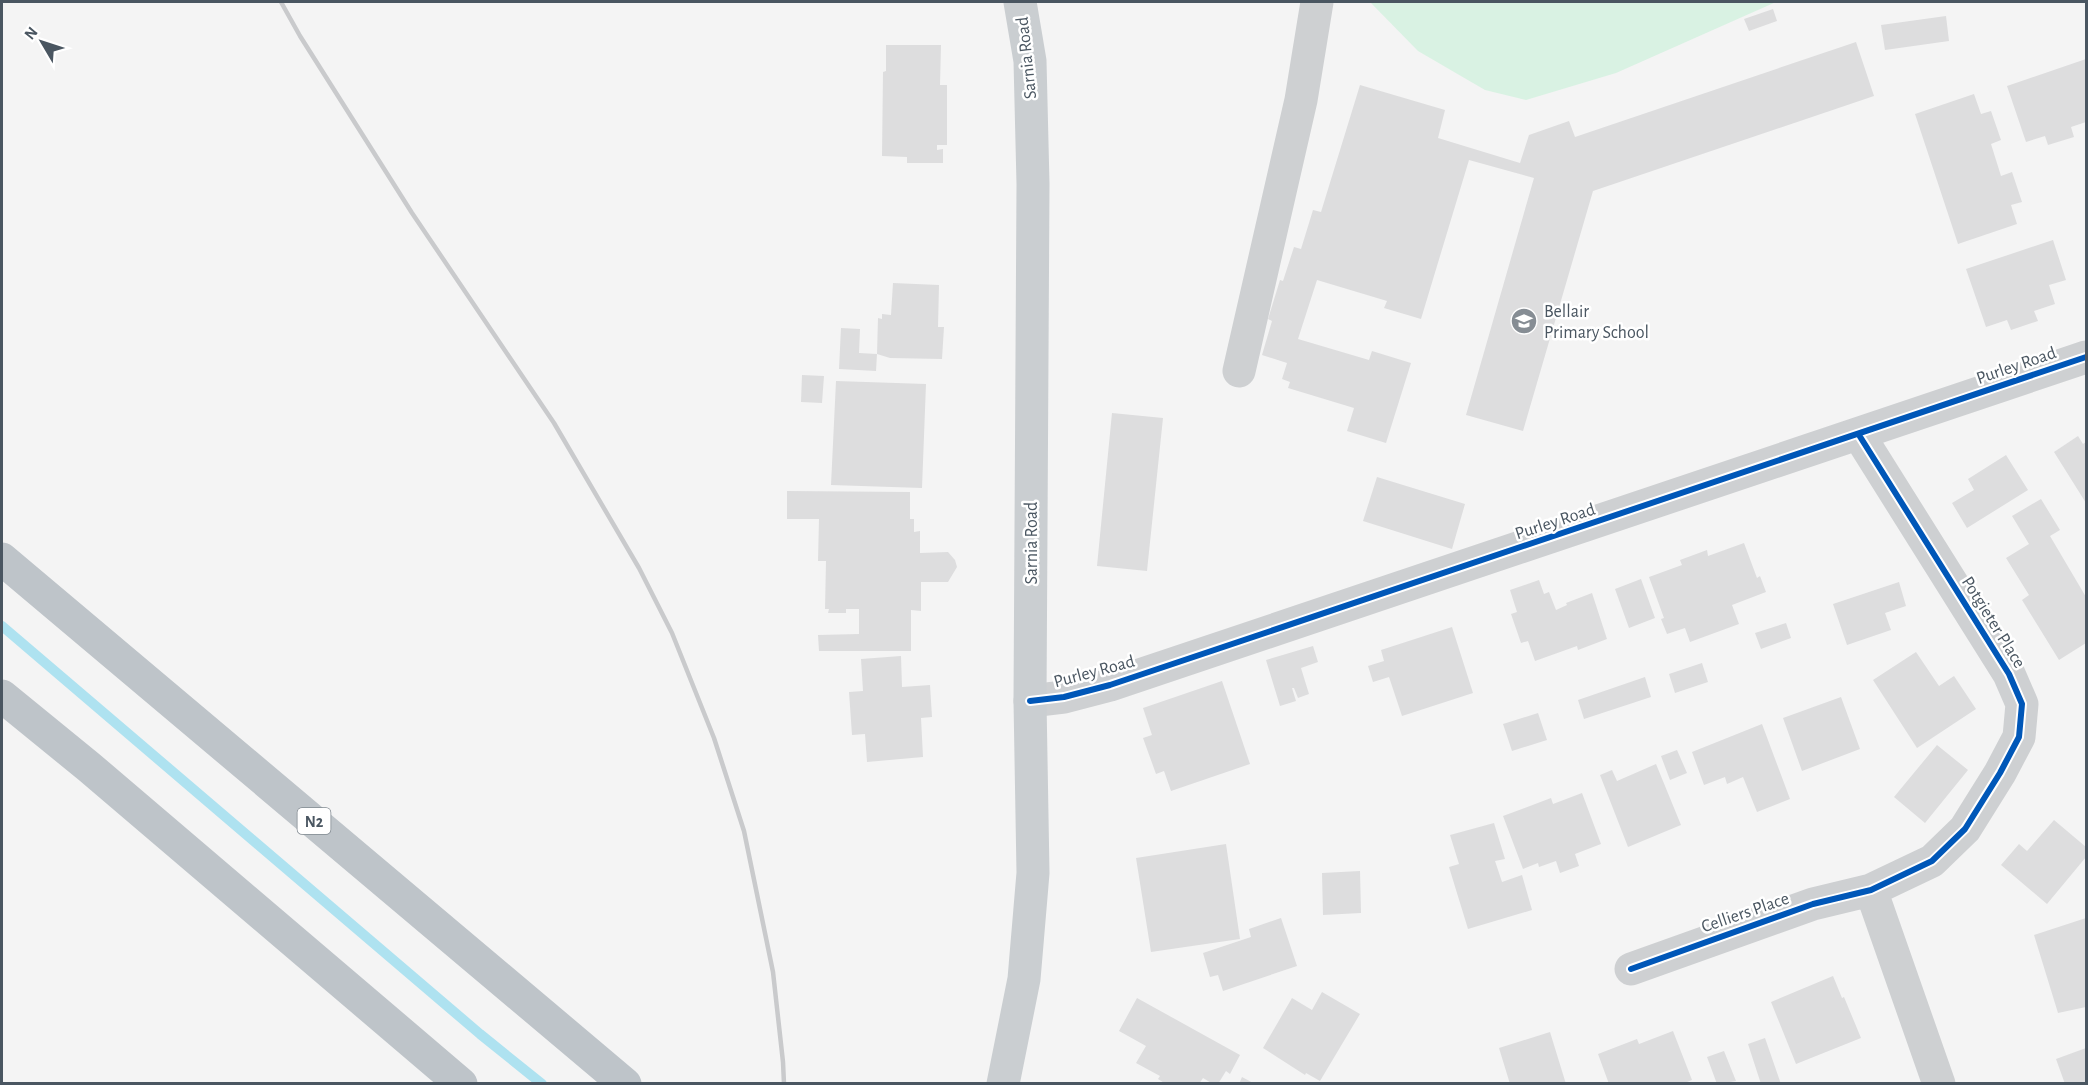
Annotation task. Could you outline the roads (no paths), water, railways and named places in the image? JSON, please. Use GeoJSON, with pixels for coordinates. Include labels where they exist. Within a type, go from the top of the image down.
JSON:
{"type":"FeatureCollection","features":[{"type":"Feature","properties":{"kind":"highway","name":"N2"},"geometry":{"type":"LineString","coordinates":[[2,559],[626,1083]]}},
{"type":"Feature","properties":{"kind":"highway"},"geometry":{"type":"LineString","coordinates":[[2,696],[461,1083]]}},
{"type":"Feature","properties":{"kind":"main road","name":"Sarnia Road"},"geometry":{"type":"LineString","coordinates":[[1003,1083],[1024,979],[1033,873],[1030,701],[1033,184],[1030,61],[1020,2]]}},
{"type":"Feature","properties":{"kind":"street"},"geometry":{"type":"LineString","coordinates":[[1239,371],[1301,100],[1317,2]]}},
{"type":"Feature","properties":{"kind":"street","name":"Purley Road"},"geometry":{"type":"LineString","coordinates":[[1030,701],[1110,685],[2086,357]]}},
{"type":"Feature","properties":{"kind":"street","name":"Potgieter Place"},"geometry":{"type":"LineString","coordinates":[[1859,435],[2009,674],[2022,704],[2019,737],[2000,773],[1965,829],[1932,861],[1871,890]]}},
{"type":"Feature","properties":{"kind":"street"},"geometry":{"type":"LineString","coordinates":[[1871,890],[1939,1083]]}},
{"type":"Feature","properties":{"kind":"street","name":"Celliers Place"},"geometry":{"type":"LineString","coordinates":[[1631,969],[1813,904],[1871,890]]}},
{"type":"Feature","properties":{"kind":"waterway"},"geometry":{"type":"LineString","coordinates":[[2,626],[480,1034],[542,1084]]}},
{"type":"Feature","properties":{"kind":"railway"},"geometry":{"type":"LineString","coordinates":[[281,2],[412,213],[554,423],[639,568],[672,633],[714,738],[744,831],[773,972],[784,1084]]}},
{"type":"Feature","properties":{"kind":"place","name":"Bellair Primary School"},"geometry":{"type":"Point","coordinates":[1524,321]}}]}
